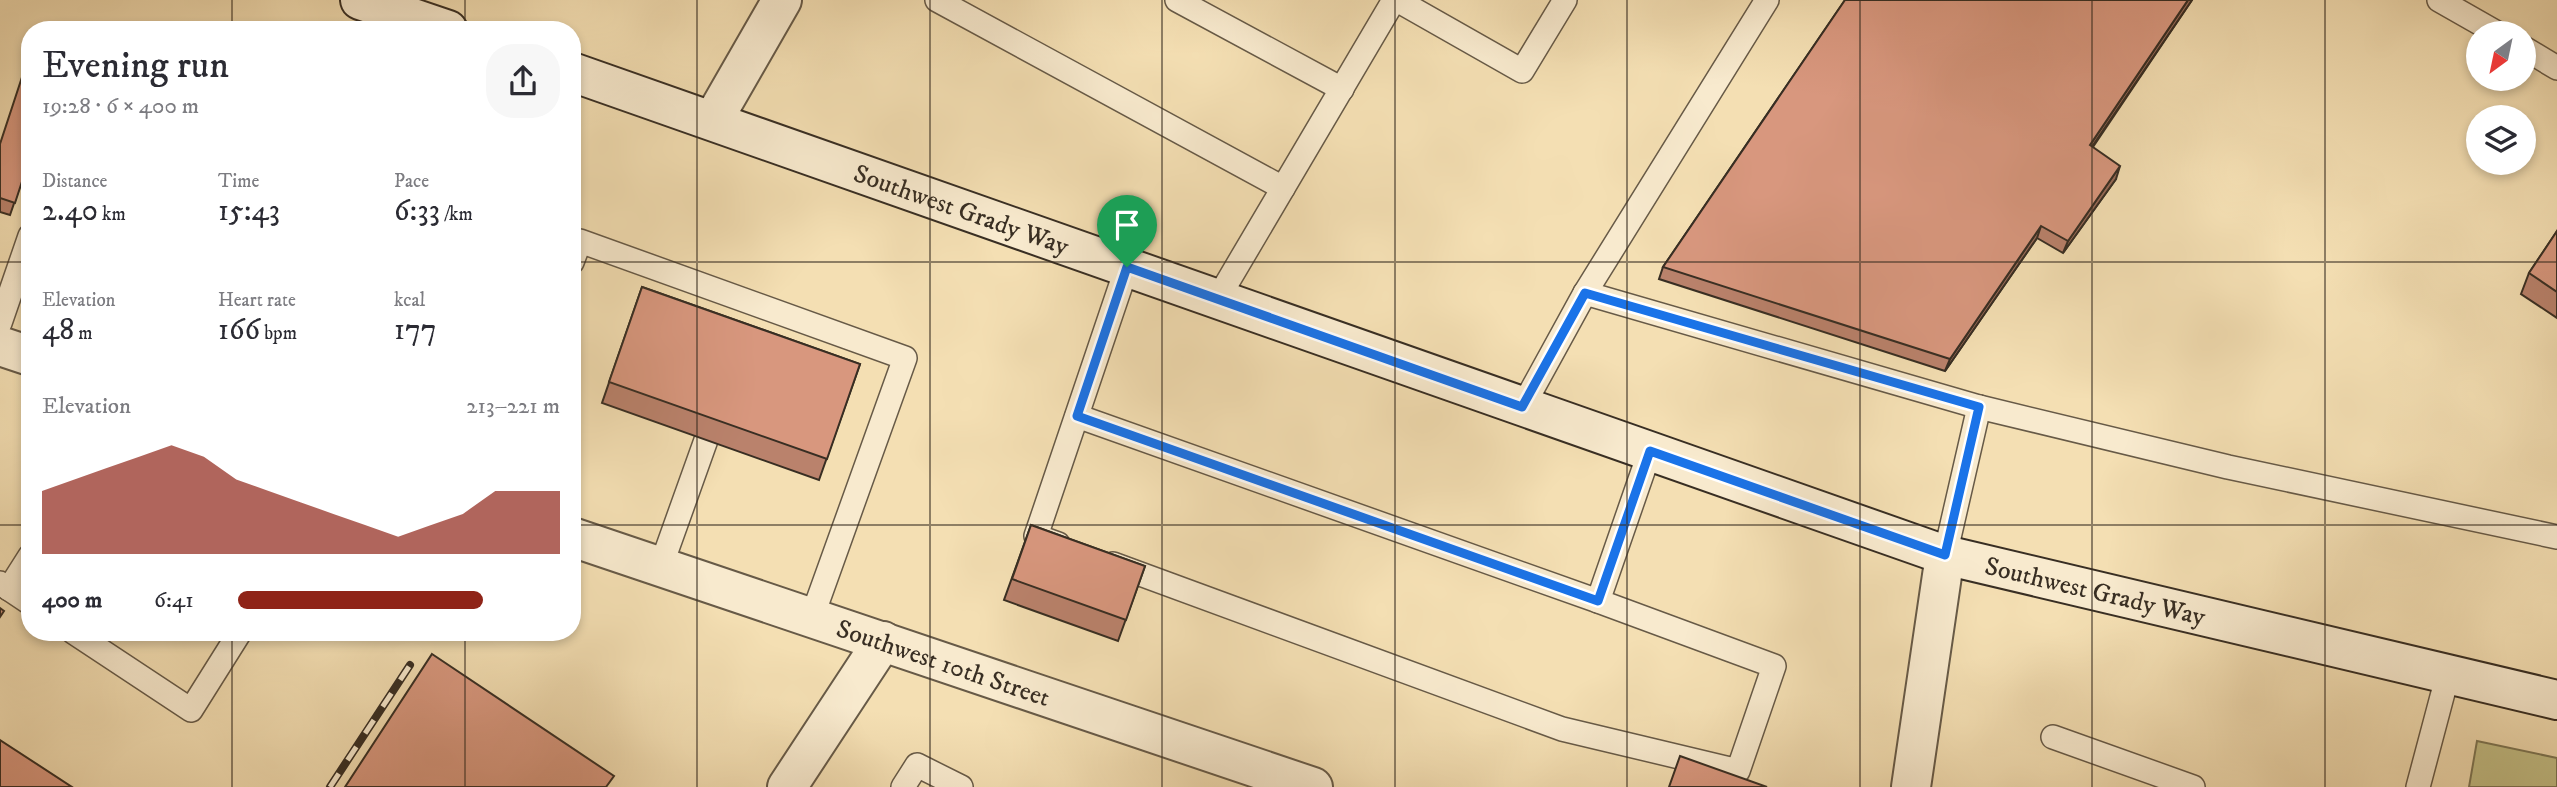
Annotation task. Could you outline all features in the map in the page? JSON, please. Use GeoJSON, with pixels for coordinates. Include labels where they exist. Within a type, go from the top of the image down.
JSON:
{"type":"FeatureCollection","features":[{"type":"Feature","properties":{"kind":"main road"},"geometry":{"type":"LineString","coordinates":[[713,120],[782,0]]}},
{"type":"Feature","properties":{"kind":"main road"},"geometry":{"type":"LineString","coordinates":[[367,1],[423,21]]}},
{"type":"Feature","properties":{"kind":"main road","name":"Southwest Grady Way"},"geometry":{"type":"LineString","coordinates":[[581,75],[1945,555],[2557,700]]}},
{"type":"Feature","properties":{"kind":"main road"},"geometry":{"type":"LineString","coordinates":[[0,346],[21,353]]}},
{"type":"Feature","properties":{"kind":"main road","name":"Southwest 10th Street"},"geometry":{"type":"LineString","coordinates":[[581,540],[1313,787]]}},
{"type":"Feature","properties":{"kind":"main road"},"geometry":{"type":"LineString","coordinates":[[1911,787],[1945,555]]}},
{"type":"Feature","properties":{"kind":"main road"},"geometry":{"type":"LineString","coordinates":[[787,787],[883,641]]}},
{"type":"Feature","properties":{"kind":"lane"},"geometry":{"type":"LineString","coordinates":[[937,0],[1283,188]]}},
{"type":"Feature","properties":{"kind":"lane"},"geometry":{"type":"LineString","coordinates":[[1177,0],[1342,89]]}},
{"type":"Feature","properties":{"kind":"lane"},"geometry":{"type":"LineString","coordinates":[[1217,300],[1396,0],[1522,71],[1565,0]]}},
{"type":"Feature","properties":{"kind":"lane"},"geometry":{"type":"LineString","coordinates":[[1522,407],[1585,293],[1768,0]]}},
{"type":"Feature","properties":{"kind":"lane"},"geometry":{"type":"LineString","coordinates":[[2439,0],[2476,21]]}},
{"type":"Feature","properties":{"kind":"lane"},"geometry":{"type":"LineString","coordinates":[[2536,55],[2557,68]]}},
{"type":"Feature","properties":{"kind":"lane"},"geometry":{"type":"LineString","coordinates":[[581,254],[751,314],[905,358],[813,617]]}},
{"type":"Feature","properties":{"kind":"lane"},"geometry":{"type":"LineString","coordinates":[[0,323],[21,262]]}},
{"type":"Feature","properties":{"kind":"lane"},"geometry":{"type":"LineString","coordinates":[[1077,416],[1774,666],[1738,771],[1562,729],[1037,536],[1077,416],[1127,267]]}},
{"type":"Feature","properties":{"kind":"lane"},"geometry":{"type":"LineString","coordinates":[[1585,293],[1979,407],[2228,467],[2557,537]]}},
{"type":"Feature","properties":{"kind":"lane"},"geometry":{"type":"LineString","coordinates":[[1945,555],[1979,407]]}},
{"type":"Feature","properties":{"kind":"lane"},"geometry":{"type":"LineString","coordinates":[[661,566],[706,440]]}},
{"type":"Feature","properties":{"kind":"lane"},"geometry":{"type":"LineString","coordinates":[[1598,601],[1650,451]]}},
{"type":"Feature","properties":{"kind":"lane"},"geometry":{"type":"LineString","coordinates":[[21,566],[4,586],[21,597]]}},
{"type":"Feature","properties":{"kind":"lane"},"geometry":{"type":"LineString","coordinates":[[87,641],[191,710],[234,641]]}},
{"type":"Feature","properties":{"kind":"lane"},"geometry":{"type":"LineString","coordinates":[[2418,787],[2448,674]]}},
{"type":"Feature","properties":{"kind":"lane"},"geometry":{"type":"LineString","coordinates":[[2053,737],[2193,787]]}},
{"type":"Feature","properties":{"kind":"lane"},"geometry":{"type":"LineString","coordinates":[[903,787],[917,765],[961,787]]}},
{"type":"Feature","properties":{"kind":"shaded area"},"geometry":{"type":"Polygon","coordinates":[[[2477,741],[2557,758],[2557,787],[2469,787],[2477,741]]]}},
{"type":"Feature","properties":{"kind":"building"},"geometry":{"type":"Polygon","coordinates":[[[1845,0],[2188,0],[2090,145],[2120,166],[2068,241],[2041,226],[1950,359],[1663,267],[1845,0]]]}},
{"type":"Feature","properties":{"kind":"building"},"geometry":{"type":"Polygon","coordinates":[[[21,80],[21,185],[15,203],[0,198],[0,144],[21,80]]]}},
{"type":"Feature","properties":{"kind":"building"},"geometry":{"type":"Polygon","coordinates":[[[2557,231],[2557,292],[2529,273],[2557,231]]]}},
{"type":"Feature","properties":{"kind":"building"},"geometry":{"type":"Polygon","coordinates":[[[642,287],[860,364],[827,459],[609,382],[642,287]]]}},
{"type":"Feature","properties":{"kind":"building"},"geometry":{"type":"Polygon","coordinates":[[[1031,525],[1145,566],[1126,620],[1012,579],[1031,525]]]}},
{"type":"Feature","properties":{"kind":"building"},"geometry":{"type":"Polygon","coordinates":[[[432,654],[614,776],[606,787],[345,787],[432,654]]]}},
{"type":"Feature","properties":{"kind":"building"},"geometry":{"type":"Polygon","coordinates":[[[0,740],[72,787],[0,787],[0,740]]]}},
{"type":"Feature","properties":{"kind":"building"},"geometry":{"type":"Polygon","coordinates":[[[1680,756],[1767,787],[1669,787],[1680,756]]]}},
{"type":"Feature","properties":{"kind":"railway"},"geometry":{"type":"LineString","coordinates":[[330,787],[410,665]]}},
{"type":"Feature","properties":{"kind":"route"},"geometry":{"type":"LineString","coordinates":[[1127,267],[1522,407],[1585,293],[1979,407],[1945,555],[1650,451],[1598,601],[1271,486],[1077,416],[1127,267]]}}]}
